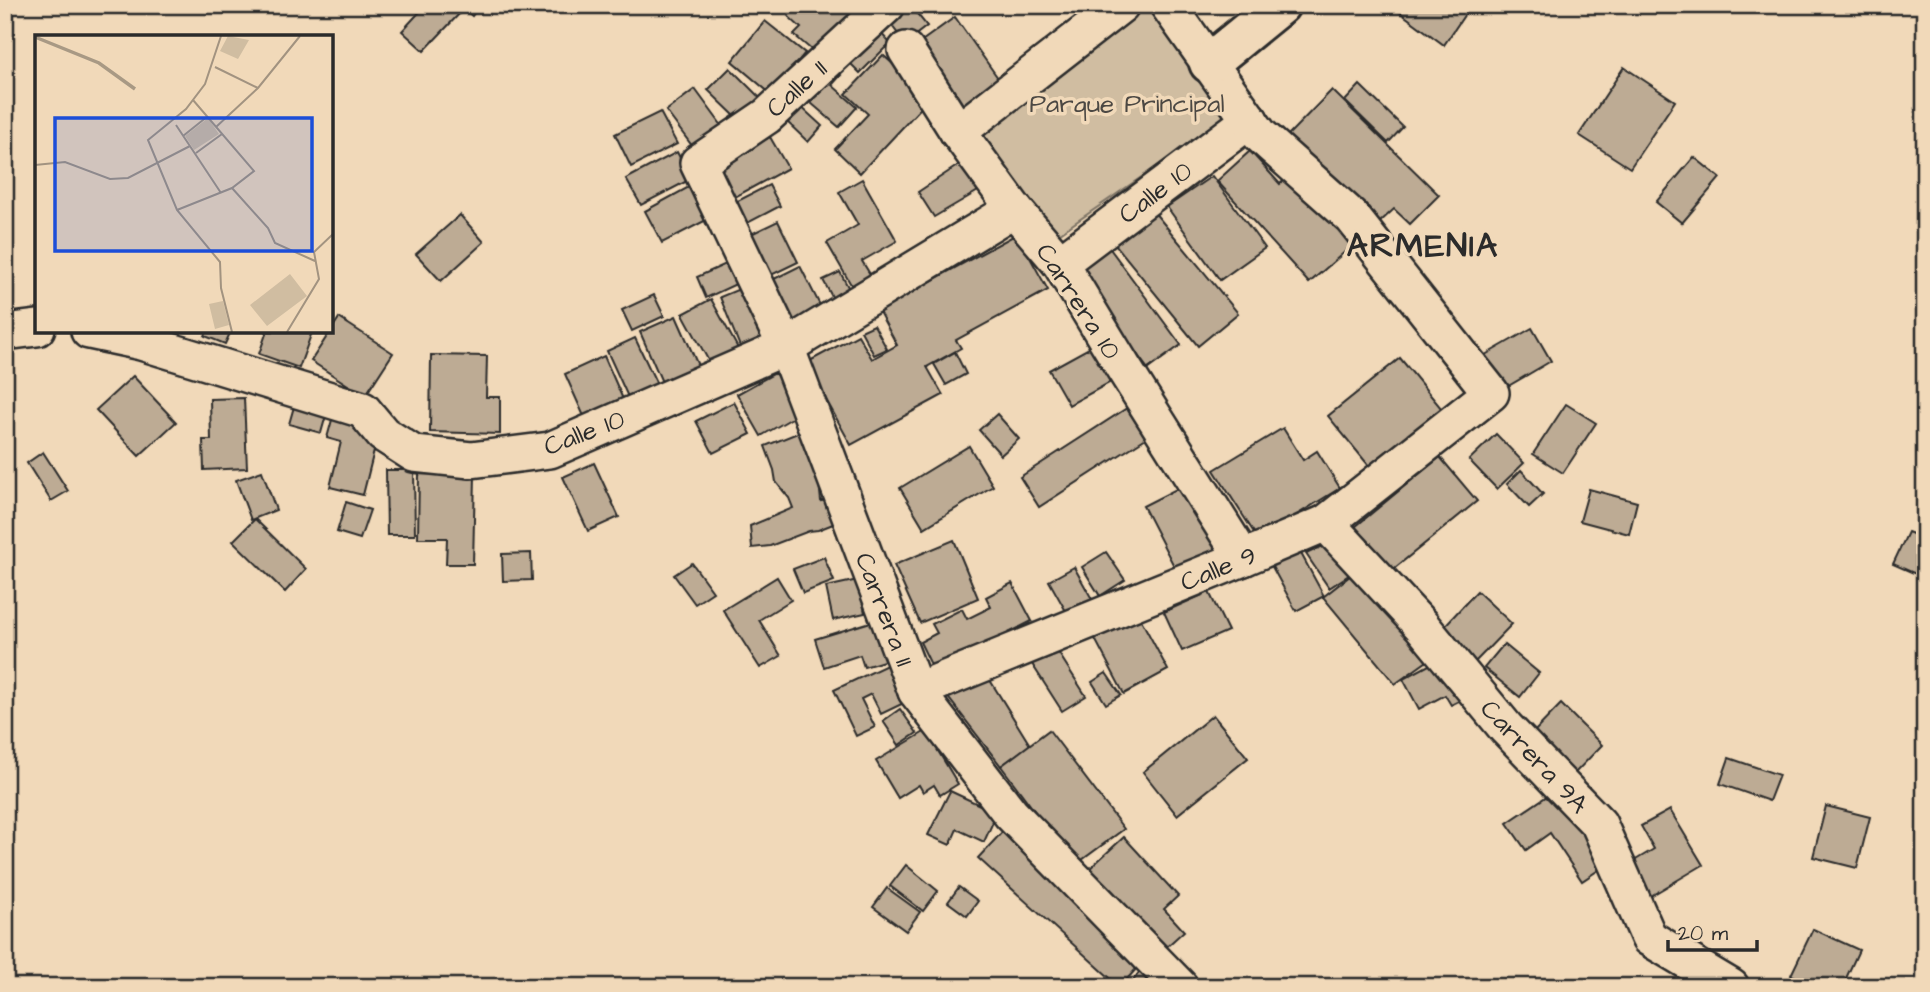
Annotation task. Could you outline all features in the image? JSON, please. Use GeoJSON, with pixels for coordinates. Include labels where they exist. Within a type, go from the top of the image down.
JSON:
{"type":"FeatureCollection","features":[{"type":"Feature","properties":{"kind":"street","name":"Calle 11"},"geometry":{"type":"LineString","coordinates":[[698,163],[767,116],[887,5]]}},
{"type":"Feature","properties":{"kind":"street"},"geometry":{"type":"LineString","coordinates":[[958,132],[1121,5]]}},
{"type":"Feature","properties":{"kind":"street"},"geometry":{"type":"LineString","coordinates":[[1168,5],[1250,120]]}},
{"type":"Feature","properties":{"kind":"street"},"geometry":{"type":"LineString","coordinates":[[1209,63],[1280,5]]}},
{"type":"Feature","properties":{"kind":"street","name":"Carrera 10"},"geometry":{"type":"LineString","coordinates":[[906,50],[958,132],[1014,209],[1059,263],[1243,558]]}},
{"type":"Feature","properties":{"kind":"street","name":"Calle 10"},"geometry":{"type":"LineString","coordinates":[[1059,263],[1250,120]]}},
{"type":"Feature","properties":{"kind":"street","name":"Calle 9"},"geometry":{"type":"LineString","coordinates":[[916,691],[1326,523],[1491,393],[1352,217],[1260,135],[1250,120]]}},
{"type":"Feature","properties":{"kind":"street","name":"Carrera 11"},"geometry":{"type":"LineString","coordinates":[[698,163],[786,347],[916,691],[1011,814],[1180,987]]}},
{"type":"Feature","properties":{"kind":"street","name":"Calle 10"},"geometry":{"type":"LineString","coordinates":[[94,332],[141,342],[363,410],[383,434],[414,454],[471,460],[550,450],[786,347],[1014,209]]}},
{"type":"Feature","properties":{"kind":"street"},"geometry":{"type":"LineString","coordinates":[[5,332],[35,328]]}},
{"type":"Feature","properties":{"kind":"street","name":"Carrera 9A"},"geometry":{"type":"LineString","coordinates":[[1326,523],[1421,625],[1506,727],[1599,824],[1649,938],[1731,987]]}},
{"type":"Feature","properties":{"kind":"green space","name":"Parque Principal"},"geometry":{"type":"Polygon","coordinates":[[[1139,5],[1156,5],[1230,116],[1047,242],[976,134],[1139,5]]]}},
{"type":"Feature","properties":{"kind":"building"},"geometry":{"type":"Polygon","coordinates":[[[426,5],[455,5],[460,13],[424,51],[402,31],[426,5]]]}},
{"type":"Feature","properties":{"kind":"building"},"geometry":{"type":"Polygon","coordinates":[[[459,5],[480,5],[472,16],[459,5]]]}},
{"type":"Feature","properties":{"kind":"building"},"geometry":{"type":"Polygon","coordinates":[[[797,5],[859,5],[814,52],[794,35],[801,28],[788,16],[797,5]]]}},
{"type":"Feature","properties":{"kind":"building"},"geometry":{"type":"Polygon","coordinates":[[[910,5],[927,26],[905,43],[889,22],[910,5]]]}},
{"type":"Feature","properties":{"kind":"building"},"geometry":{"type":"Polygon","coordinates":[[[1390,5],[1471,5],[1444,45],[1390,5]]]}},
{"type":"Feature","properties":{"kind":"building"},"geometry":{"type":"Polygon","coordinates":[[[955,17],[1005,88],[964,116],[915,46],[955,17]]]}},
{"type":"Feature","properties":{"kind":"building"},"geometry":{"type":"Polygon","coordinates":[[[765,21],[805,53],[771,94],[732,61],[765,21]]]}},
{"type":"Feature","properties":{"kind":"building"},"geometry":{"type":"Polygon","coordinates":[[[877,29],[890,43],[860,73],[847,60],[877,29]]]}},
{"type":"Feature","properties":{"kind":"building"},"geometry":{"type":"Polygon","coordinates":[[[883,55],[930,98],[860,173],[835,149],[868,114],[846,94],[883,55]]]}},
{"type":"Feature","properties":{"kind":"building"},"geometry":{"type":"Polygon","coordinates":[[[831,66],[841,75],[832,85],[857,107],[839,127],[804,97],[831,66]]]}},
{"type":"Feature","properties":{"kind":"building"},"geometry":{"type":"Polygon","coordinates":[[[1624,67],[1675,101],[1630,168],[1579,135],[1624,67]]]}},
{"type":"Feature","properties":{"kind":"building"},"geometry":{"type":"Polygon","coordinates":[[[730,68],[760,98],[738,119],[708,90],[730,68]]]}},
{"type":"Feature","properties":{"kind":"building"},"geometry":{"type":"Polygon","coordinates":[[[1360,85],[1403,127],[1388,143],[1345,101],[1360,85]]]}},
{"type":"Feature","properties":{"kind":"building"},"geometry":{"type":"Polygon","coordinates":[[[695,89],[728,134],[699,155],[666,111],[695,89]]]}},
{"type":"Feature","properties":{"kind":"building"},"geometry":{"type":"Polygon","coordinates":[[[1332,90],[1439,195],[1410,224],[1394,209],[1379,223],[1288,135],[1332,90]]]}},
{"type":"Feature","properties":{"kind":"building"},"geometry":{"type":"Polygon","coordinates":[[[798,104],[822,126],[808,142],[784,119],[798,104]]]}},
{"type":"Feature","properties":{"kind":"building"},"geometry":{"type":"Polygon","coordinates":[[[660,112],[677,144],[631,167],[615,134],[660,112]]]}},
{"type":"Feature","properties":{"kind":"building"},"geometry":{"type":"Polygon","coordinates":[[[770,137],[788,168],[724,203],[707,172],[770,137]]]}},
{"type":"Feature","properties":{"kind":"building"},"geometry":{"type":"Polygon","coordinates":[[[1250,151],[1280,184],[1289,176],[1362,237],[1309,283],[1217,181],[1250,151]]]}},
{"type":"Feature","properties":{"kind":"building"},"geometry":{"type":"Polygon","coordinates":[[[677,152],[691,179],[641,205],[626,179],[677,152]]]}},
{"type":"Feature","properties":{"kind":"building"},"geometry":{"type":"Polygon","coordinates":[[[1694,157],[1720,178],[1682,223],[1656,202],[1694,157]]]}},
{"type":"Feature","properties":{"kind":"building"},"geometry":{"type":"Polygon","coordinates":[[[969,158],[990,184],[934,217],[918,192],[969,158]]]}},
{"type":"Feature","properties":{"kind":"building"},"geometry":{"type":"Polygon","coordinates":[[[1212,176],[1265,248],[1220,280],[1167,207],[1212,176]]]}},
{"type":"Feature","properties":{"kind":"building"},"geometry":{"type":"Polygon","coordinates":[[[862,179],[897,241],[862,261],[876,284],[857,295],[827,243],[858,225],[839,192],[862,179]]]}},
{"type":"Feature","properties":{"kind":"building"},"geometry":{"type":"Polygon","coordinates":[[[698,182],[716,215],[662,243],[645,211],[698,182]]]}},
{"type":"Feature","properties":{"kind":"building"},"geometry":{"type":"Polygon","coordinates":[[[769,185],[780,206],[736,229],[724,208],[769,185]]]}},
{"type":"Feature","properties":{"kind":"building"},"geometry":{"type":"Polygon","coordinates":[[[1154,212],[1238,313],[1198,346],[1115,244],[1154,212]]]}},
{"type":"Feature","properties":{"kind":"building"},"geometry":{"type":"Polygon","coordinates":[[[460,215],[484,242],[441,281],[416,254],[460,215]]]}},
{"type":"Feature","properties":{"kind":"building"},"geometry":{"type":"Polygon","coordinates":[[[778,221],[798,262],[765,278],[745,237],[778,221]]]}},
{"type":"Feature","properties":{"kind":"building"},"geometry":{"type":"Polygon","coordinates":[[[1026,229],[1043,246],[1028,254],[1048,290],[956,340],[961,348],[927,367],[943,395],[851,445],[806,363],[858,335],[872,359],[897,345],[878,310],[1026,229]]]}},
{"type":"Feature","properties":{"kind":"building"},"geometry":{"type":"Polygon","coordinates":[[[1108,246],[1181,345],[1148,369],[1075,271],[1108,246]]]}},
{"type":"Feature","properties":{"kind":"building"},"geometry":{"type":"Polygon","coordinates":[[[726,264],[736,284],[706,298],[697,277],[726,264]]]}},
{"type":"Feature","properties":{"kind":"building"},"geometry":{"type":"Polygon","coordinates":[[[800,266],[825,315],[794,332],[768,282],[800,266]]]}},
{"type":"Feature","properties":{"kind":"building"},"geometry":{"type":"Polygon","coordinates":[[[840,272],[855,300],[838,308],[823,280],[840,272]]]}},
{"type":"Feature","properties":{"kind":"building"},"geometry":{"type":"Polygon","coordinates":[[[749,285],[772,342],[743,354],[720,297],[749,285]]]}},
{"type":"Feature","properties":{"kind":"building"},"geometry":{"type":"Polygon","coordinates":[[[654,295],[664,316],[632,331],[622,310],[654,295]]]}},
{"type":"Feature","properties":{"kind":"building"},"geometry":{"type":"Polygon","coordinates":[[[711,299],[740,352],[712,367],[683,314],[711,299]]]}},
{"type":"Feature","properties":{"kind":"building"},"geometry":{"type":"Polygon","coordinates":[[[676,316],[704,379],[668,396],[640,332],[676,316]]]}},
{"type":"Feature","properties":{"kind":"building"},"geometry":{"type":"Polygon","coordinates":[[[339,318],[393,353],[365,396],[311,361],[339,318]]]}},
{"type":"Feature","properties":{"kind":"building"},"geometry":{"type":"Polygon","coordinates":[[[874,325],[887,349],[874,355],[861,331],[874,325]]]}},
{"type":"Feature","properties":{"kind":"building"},"geometry":{"type":"Polygon","coordinates":[[[1532,328],[1551,361],[1505,388],[1485,355],[1532,328]]]}},
{"type":"Feature","properties":{"kind":"building"},"geometry":{"type":"Polygon","coordinates":[[[207,332],[231,332],[225,344],[205,336],[207,332]]]}},
{"type":"Feature","properties":{"kind":"building"},"geometry":{"type":"Polygon","coordinates":[[[267,332],[312,332],[299,368],[259,354],[267,332]]]}},
{"type":"Feature","properties":{"kind":"building"},"geometry":{"type":"Polygon","coordinates":[[[635,338],[662,395],[633,408],[607,351],[635,338]]]}},
{"type":"Feature","properties":{"kind":"building"},"geometry":{"type":"Polygon","coordinates":[[[1098,343],[1118,378],[1069,405],[1049,370],[1098,343]]]}},
{"type":"Feature","properties":{"kind":"building"},"geometry":{"type":"Polygon","coordinates":[[[955,352],[966,374],[946,385],[934,364],[955,352]]]}},
{"type":"Feature","properties":{"kind":"building"},"geometry":{"type":"Polygon","coordinates":[[[431,355],[487,356],[486,397],[500,397],[500,434],[430,432],[431,355]]]}},
{"type":"Feature","properties":{"kind":"building"},"geometry":{"type":"Polygon","coordinates":[[[604,356],[626,406],[587,423],[565,374],[604,356]]]}},
{"type":"Feature","properties":{"kind":"building"},"geometry":{"type":"Polygon","coordinates":[[[1400,358],[1446,414],[1374,472],[1328,416],[1400,358]]]}},
{"type":"Feature","properties":{"kind":"building"},"geometry":{"type":"Polygon","coordinates":[[[775,373],[799,414],[761,436],[737,394],[775,373]]]}},
{"type":"Feature","properties":{"kind":"building"},"geometry":{"type":"Polygon","coordinates":[[[133,376],[176,422],[139,456],[96,410],[133,376]]]}},
{"type":"Feature","properties":{"kind":"building"},"geometry":{"type":"Polygon","coordinates":[[[244,398],[247,468],[204,470],[203,440],[211,440],[210,399],[244,398]]]}},
{"type":"Feature","properties":{"kind":"building"},"geometry":{"type":"Polygon","coordinates":[[[734,402],[751,434],[713,453],[696,421],[734,402]]]}},
{"type":"Feature","properties":{"kind":"building"},"geometry":{"type":"Polygon","coordinates":[[[295,403],[327,412],[321,433],[289,424],[295,403]]]}},
{"type":"Feature","properties":{"kind":"building"},"geometry":{"type":"Polygon","coordinates":[[[1566,404],[1596,423],[1563,473],[1533,454],[1566,404]]]}},
{"type":"Feature","properties":{"kind":"building"},"geometry":{"type":"Polygon","coordinates":[[[1127,408],[1146,438],[1039,507],[1020,477],[1127,408]]]}},
{"type":"Feature","properties":{"kind":"building"},"geometry":{"type":"Polygon","coordinates":[[[997,414],[1019,439],[1001,455],[979,430],[997,414]]]}},
{"type":"Feature","properties":{"kind":"building"},"geometry":{"type":"Polygon","coordinates":[[[333,416],[378,435],[363,495],[330,487],[341,442],[327,438],[333,416]]]}},
{"type":"Feature","properties":{"kind":"building"},"geometry":{"type":"Polygon","coordinates":[[[1283,428],[1303,460],[1317,451],[1340,488],[1258,539],[1214,470],[1283,428]]]}},
{"type":"Feature","properties":{"kind":"building"},"geometry":{"type":"Polygon","coordinates":[[[805,430],[815,444],[821,501],[835,499],[838,522],[770,546],[752,548],[750,526],[793,508],[789,498],[776,482],[765,446],[805,430]]]}},
{"type":"Feature","properties":{"kind":"building"},"geometry":{"type":"Polygon","coordinates":[[[1496,434],[1524,463],[1497,489],[1469,460],[1496,434]]]}},
{"type":"Feature","properties":{"kind":"building"},"geometry":{"type":"Polygon","coordinates":[[[969,446],[993,486],[924,528],[900,488],[969,446]]]}},
{"type":"Feature","properties":{"kind":"building"},"geometry":{"type":"Polygon","coordinates":[[[43,452],[68,491],[51,501],[27,463],[43,452]]]}},
{"type":"Feature","properties":{"kind":"building"},"geometry":{"type":"Polygon","coordinates":[[[1440,457],[1477,501],[1380,580],[1344,536],[1440,457]]]}},
{"type":"Feature","properties":{"kind":"building"},"geometry":{"type":"Polygon","coordinates":[[[594,463],[619,517],[588,531],[563,477],[594,463]]]}},
{"type":"Feature","properties":{"kind":"building"},"geometry":{"type":"Polygon","coordinates":[[[386,470],[414,470],[415,535],[387,535],[386,470]]]}},
{"type":"Feature","properties":{"kind":"building"},"geometry":{"type":"Polygon","coordinates":[[[1521,470],[1543,494],[1529,507],[1507,484],[1521,470]]]}},
{"type":"Feature","properties":{"kind":"building"},"geometry":{"type":"Polygon","coordinates":[[[262,471],[276,510],[251,520],[236,480],[262,471]]]}},
{"type":"Feature","properties":{"kind":"building"},"geometry":{"type":"Polygon","coordinates":[[[419,474],[475,475],[473,564],[446,564],[447,538],[418,538],[419,474]]]}},
{"type":"Feature","properties":{"kind":"building"},"geometry":{"type":"Polygon","coordinates":[[[1188,483],[1221,547],[1176,570],[1143,506],[1188,483]]]}},
{"type":"Feature","properties":{"kind":"building"},"geometry":{"type":"Polygon","coordinates":[[[1589,489],[1637,502],[1629,534],[1580,521],[1589,489]]]}},
{"type":"Feature","properties":{"kind":"building"},"geometry":{"type":"Polygon","coordinates":[[[346,502],[370,510],[360,539],[337,532],[346,502]]]}},
{"type":"Feature","properties":{"kind":"building"},"geometry":{"type":"Polygon","coordinates":[[[255,519],[306,569],[285,592],[233,541],[255,519]]]}},
{"type":"Feature","properties":{"kind":"building"},"geometry":{"type":"Polygon","coordinates":[[[1908,532],[1925,539],[1925,578],[1893,564],[1908,532]]]}},
{"type":"Feature","properties":{"kind":"building"},"geometry":{"type":"Polygon","coordinates":[[[954,540],[978,598],[920,623],[894,565],[954,540]]]}},
{"type":"Feature","properties":{"kind":"building"},"geometry":{"type":"Polygon","coordinates":[[[1336,540],[1361,567],[1329,588],[1306,554],[1336,540]]]}},
{"type":"Feature","properties":{"kind":"building"},"geometry":{"type":"Polygon","coordinates":[[[1298,548],[1324,596],[1296,611],[1270,563],[1298,548]]]}},
{"type":"Feature","properties":{"kind":"building"},"geometry":{"type":"Polygon","coordinates":[[[1106,552],[1125,580],[1100,596],[1082,567],[1106,552]]]}},
{"type":"Feature","properties":{"kind":"building"},"geometry":{"type":"Polygon","coordinates":[[[531,553],[532,580],[503,581],[502,554],[531,553]]]}},
{"type":"Feature","properties":{"kind":"building"},"geometry":{"type":"Polygon","coordinates":[[[824,557],[834,581],[803,593],[793,569],[824,557]]]}},
{"type":"Feature","properties":{"kind":"building"},"geometry":{"type":"Polygon","coordinates":[[[692,563],[713,592],[695,604],[674,575],[692,563]]]}},
{"type":"Feature","properties":{"kind":"building"},"geometry":{"type":"Polygon","coordinates":[[[1364,565],[1437,654],[1395,684],[1323,597],[1364,565]]]}},
{"type":"Feature","properties":{"kind":"building"},"geometry":{"type":"Polygon","coordinates":[[[1074,567],[1092,599],[1067,613],[1049,581],[1074,567]]]}},
{"type":"Feature","properties":{"kind":"building"},"geometry":{"type":"Polygon","coordinates":[[[777,577],[791,600],[759,620],[781,656],[760,668],[723,610],[777,577]]]}},
{"type":"Feature","properties":{"kind":"building"},"geometry":{"type":"Polygon","coordinates":[[[858,580],[865,613],[833,620],[826,587],[858,580]]]}},
{"type":"Feature","properties":{"kind":"building"},"geometry":{"type":"Polygon","coordinates":[[[1012,583],[1032,621],[934,671],[920,642],[937,633],[932,624],[962,609],[967,619],[991,607],[986,597],[1012,583]]]}},
{"type":"Feature","properties":{"kind":"building"},"geometry":{"type":"Polygon","coordinates":[[[1477,591],[1512,624],[1473,664],[1439,632],[1477,591]]]}},
{"type":"Feature","properties":{"kind":"building"},"geometry":{"type":"Polygon","coordinates":[[[1209,592],[1228,631],[1182,651],[1164,612],[1209,592]]]}},
{"type":"Feature","properties":{"kind":"building"},"geometry":{"type":"Polygon","coordinates":[[[1138,614],[1168,670],[1124,694],[1094,637],[1138,614]]]}},
{"type":"Feature","properties":{"kind":"building"},"geometry":{"type":"Polygon","coordinates":[[[874,621],[887,660],[864,667],[860,655],[824,667],[815,639],[874,621]]]}},
{"type":"Feature","properties":{"kind":"building"},"geometry":{"type":"Polygon","coordinates":[[[1504,644],[1539,673],[1520,697],[1484,668],[1504,644]]]}},
{"type":"Feature","properties":{"kind":"building"},"geometry":{"type":"Polygon","coordinates":[[[1056,649],[1086,696],[1062,711],[1032,664],[1056,649]]]}},
{"type":"Feature","properties":{"kind":"building"},"geometry":{"type":"Polygon","coordinates":[[[1442,658],[1469,696],[1451,705],[1445,695],[1419,709],[1403,679],[1442,658]]]}},
{"type":"Feature","properties":{"kind":"building"},"geometry":{"type":"Polygon","coordinates":[[[891,663],[910,700],[881,714],[871,694],[861,699],[875,727],[856,736],[834,690],[891,663]]]}},
{"type":"Feature","properties":{"kind":"building"},"geometry":{"type":"Polygon","coordinates":[[[985,672],[1030,745],[1001,766],[947,696],[985,672]]]}},
{"type":"Feature","properties":{"kind":"building"},"geometry":{"type":"Polygon","coordinates":[[[1106,673],[1121,695],[1106,704],[1092,682],[1106,673]]]}},
{"type":"Feature","properties":{"kind":"building"},"geometry":{"type":"Polygon","coordinates":[[[1561,704],[1602,745],[1572,776],[1531,735],[1561,704]]]}},
{"type":"Feature","properties":{"kind":"building"},"geometry":{"type":"Polygon","coordinates":[[[900,709],[917,733],[899,745],[883,721],[900,709]]]}},
{"type":"Feature","properties":{"kind":"building"},"geometry":{"type":"Polygon","coordinates":[[[1213,715],[1248,758],[1177,815],[1143,772],[1213,715]]]}},
{"type":"Feature","properties":{"kind":"building"},"geometry":{"type":"Polygon","coordinates":[[[1049,730],[1124,829],[1075,865],[1001,766],[1049,730]]]}},
{"type":"Feature","properties":{"kind":"building"},"geometry":{"type":"Polygon","coordinates":[[[926,731],[958,784],[940,795],[934,785],[923,792],[919,785],[898,798],[876,761],[926,731]]]}},
{"type":"Feature","properties":{"kind":"building"},"geometry":{"type":"Polygon","coordinates":[[[1729,758],[1779,775],[1769,801],[1720,784],[1729,758]]]}},
{"type":"Feature","properties":{"kind":"building"},"geometry":{"type":"Polygon","coordinates":[[[1559,788],[1609,863],[1582,881],[1550,833],[1526,850],[1507,823],[1559,788]]]}},
{"type":"Feature","properties":{"kind":"building"},"geometry":{"type":"Polygon","coordinates":[[[950,791],[997,813],[984,842],[957,829],[950,845],[928,835],[950,791]]]}},
{"type":"Feature","properties":{"kind":"building"},"geometry":{"type":"Polygon","coordinates":[[[1826,806],[1870,817],[1857,868],[1813,857],[1826,806]]]}},
{"type":"Feature","properties":{"kind":"building"},"geometry":{"type":"Polygon","coordinates":[[[1670,810],[1703,865],[1649,897],[1629,864],[1654,849],[1641,826],[1670,810]]]}},
{"type":"Feature","properties":{"kind":"building"},"geometry":{"type":"Polygon","coordinates":[[[1004,830],[1145,959],[1120,987],[978,858],[1004,830]]]}},
{"type":"Feature","properties":{"kind":"building"},"geometry":{"type":"Polygon","coordinates":[[[1124,837],[1178,896],[1164,909],[1184,931],[1163,950],[1088,870],[1124,837]]]}},
{"type":"Feature","properties":{"kind":"building"},"geometry":{"type":"Polygon","coordinates":[[[906,865],[938,891],[923,911],[890,886],[906,865]]]}},
{"type":"Feature","properties":{"kind":"building"},"geometry":{"type":"Polygon","coordinates":[[[959,887],[978,901],[967,916],[948,902],[959,887]]]}},
{"type":"Feature","properties":{"kind":"building"},"geometry":{"type":"Polygon","coordinates":[[[887,888],[920,912],[906,931],[873,907],[887,888]]]}},
{"type":"Feature","properties":{"kind":"building"},"geometry":{"type":"Polygon","coordinates":[[[1813,929],[1859,950],[1842,987],[1818,987],[1791,975],[1813,929]]]}},
{"type":"Feature","properties":{"kind":"building"},"geometry":{"type":"Polygon","coordinates":[[[1142,968],[1166,987],[1129,987],[1142,968]]]}},
{"type":"Feature","properties":{"kind":"district","name":"ARMENIA"},"geometry":{"type":"Point","coordinates":[1423,244]}}]}
